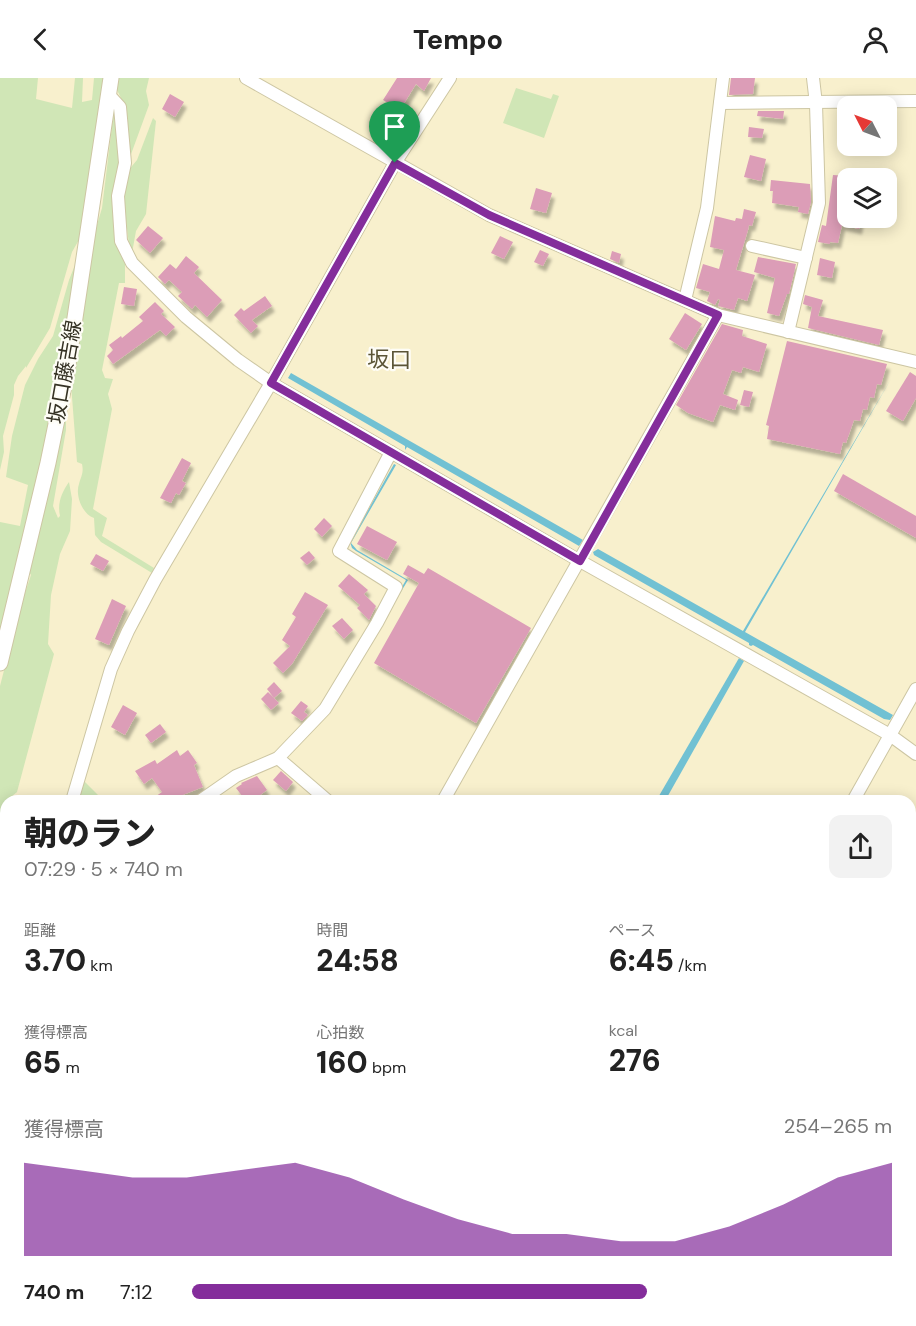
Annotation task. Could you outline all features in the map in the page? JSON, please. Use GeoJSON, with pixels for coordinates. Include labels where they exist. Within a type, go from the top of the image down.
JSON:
{"type":"FeatureCollection","features":[{"type":"Feature","properties":{"kind":"main road","name":"坂口藤吉線"},"geometry":{"type":"LineString","coordinates":[[0,663],[48,463],[67,371],[111,78]]}},
{"type":"Feature","properties":{"kind":"street"},"geometry":{"type":"LineString","coordinates":[[246,78],[489,215],[718,315],[916,362]]}},
{"type":"Feature","properties":{"kind":"street"},"geometry":{"type":"LineString","coordinates":[[74,795],[111,669],[128,631],[155,580],[271,383],[395,163],[450,78]]}},
{"type":"Feature","properties":{"kind":"street"},"geometry":{"type":"LineString","coordinates":[[686,300],[707,208],[723,78]]}},
{"type":"Feature","properties":{"kind":"street"},"geometry":{"type":"LineString","coordinates":[[788,332],[819,202],[813,78]]}},
{"type":"Feature","properties":{"kind":"street"},"geometry":{"type":"LineString","coordinates":[[109,95],[120,107],[125,163],[118,195],[121,241],[132,263],[186,317],[238,360],[271,383],[580,561],[890,735],[916,754]]}},
{"type":"Feature","properties":{"kind":"street"},"geometry":{"type":"LineString","coordinates":[[720,103],[816,104],[916,101]]}},
{"type":"Feature","properties":{"kind":"street"},"geometry":{"type":"LineString","coordinates":[[752,246],[806,258]]}},
{"type":"Feature","properties":{"kind":"street"},"geometry":{"type":"LineString","coordinates":[[446,795],[718,315]]}},
{"type":"Feature","properties":{"kind":"street"},"geometry":{"type":"LineString","coordinates":[[209,795],[236,776],[278,758],[325,709],[377,623],[396,587],[339,551],[392,452]]}},
{"type":"Feature","properties":{"kind":"street"},"geometry":{"type":"LineString","coordinates":[[855,795],[916,689]]}},
{"type":"Feature","properties":{"kind":"street"},"geometry":{"type":"LineString","coordinates":[[278,758],[321,795]]}},
{"type":"Feature","properties":{"kind":"green space"},"geometry":{"type":"Polygon","coordinates":[[[0,78],[38,78],[36,99],[72,108],[75,78],[83,78],[82,102],[92,100],[94,78],[104,78],[80,238],[72,252],[50,328],[14,385],[14,395],[3,436],[4,452],[0,470],[0,78]]]}},
{"type":"Feature","properties":{"kind":"green space"},"geometry":{"type":"Polygon","coordinates":[[[118,78],[149,78],[146,91],[149,105],[130,157],[127,155],[123,102],[116,88],[118,78]]]}},
{"type":"Feature","properties":{"kind":"green space"},"geometry":{"type":"Polygon","coordinates":[[[516,88],[551,99],[553,94],[559,96],[544,138],[503,123],[516,88]]]}},
{"type":"Feature","properties":{"kind":"green space"},"geometry":{"type":"Polygon","coordinates":[[[114,110],[118,116],[121,160],[113,215],[117,244],[125,261],[125,283],[119,283],[102,370],[105,378],[113,379],[108,394],[112,409],[93,509],[107,518],[102,536],[154,568],[152,573],[101,542],[95,535],[94,518],[86,513],[80,504],[78,493],[83,467],[77,462],[70,371],[92,242],[102,208],[114,110]]]}},
{"type":"Feature","properties":{"kind":"green space"},"geometry":{"type":"Polygon","coordinates":[[[153,118],[156,121],[146,214],[136,231],[132,253],[130,252],[123,198],[127,172],[137,160],[153,118]]]}},
{"type":"Feature","properties":{"kind":"green space"},"geometry":{"type":"Polygon","coordinates":[[[81,250],[66,346],[0,646],[0,522],[20,526],[28,485],[6,477],[12,436],[25,385],[53,336],[69,280],[81,250]]]}},
{"type":"Feature","properties":{"kind":"green space"},"geometry":{"type":"Polygon","coordinates":[[[66,401],[66,430],[53,506],[58,518],[61,498],[69,482],[72,499],[70,531],[60,554],[51,595],[48,644],[54,654],[17,792],[13,795],[0,795],[0,686],[31,575],[28,570],[66,401]]]}},
{"type":"Feature","properties":{"kind":"green space"},"geometry":{"type":"Polygon","coordinates":[[[84,781],[98,795],[80,795],[84,781]]]}},
{"type":"Feature","properties":{"kind":"water"},"geometry":{"type":"Polygon","coordinates":[[[291,373],[583,540],[579,546],[407,447],[405,450],[405,446],[288,378],[291,373]]]}},
{"type":"Feature","properties":{"kind":"water"},"geometry":{"type":"Polygon","coordinates":[[[891,379],[745,632],[893,715],[890,720],[884,719],[753,645],[749,645],[594,555],[593,552],[598,549],[743,631],[891,379]]]}},
{"type":"Feature","properties":{"kind":"water"},"geometry":{"type":"Polygon","coordinates":[[[394,464],[396,465],[351,543],[357,550],[408,580],[335,702],[406,580],[356,551],[350,542],[394,464]]]}},
{"type":"Feature","properties":{"kind":"water"},"geometry":{"type":"Polygon","coordinates":[[[739,658],[744,661],[668,795],[659,795],[739,658]]]}},
{"type":"Feature","properties":{"kind":"building"},"geometry":{"type":"Polygon","coordinates":[[[397,78],[431,78],[424,91],[416,84],[400,110],[383,100],[397,78]]]}},
{"type":"Feature","properties":{"kind":"building"},"geometry":{"type":"Polygon","coordinates":[[[731,78],[755,78],[753,94],[729,95],[731,78]]]}},
{"type":"Feature","properties":{"kind":"building"},"geometry":{"type":"Polygon","coordinates":[[[170,94],[184,102],[175,117],[162,109],[170,94]]]}},
{"type":"Feature","properties":{"kind":"building"},"geometry":{"type":"Polygon","coordinates":[[[758,111],[784,111],[783,119],[757,116],[758,111]]]}},
{"type":"Feature","properties":{"kind":"building"},"geometry":{"type":"Polygon","coordinates":[[[749,127],[764,129],[762,138],[748,137],[749,127]]]}},
{"type":"Feature","properties":{"kind":"building"},"geometry":{"type":"Polygon","coordinates":[[[750,155],[766,159],[761,181],[744,177],[750,155]]]}},
{"type":"Feature","properties":{"kind":"building"},"geometry":{"type":"Polygon","coordinates":[[[833,175],[837,175],[837,228],[841,228],[838,243],[818,242],[822,225],[826,226],[833,175]]]}},
{"type":"Feature","properties":{"kind":"building"},"geometry":{"type":"Polygon","coordinates":[[[771,180],[810,184],[811,202],[808,214],[798,212],[799,207],[772,203],[771,180]]]}},
{"type":"Feature","properties":{"kind":"building"},"geometry":{"type":"Polygon","coordinates":[[[536,188],[552,193],[546,213],[530,209],[536,188]]]}},
{"type":"Feature","properties":{"kind":"building"},"geometry":{"type":"Polygon","coordinates":[[[744,209],[756,212],[752,226],[749,225],[736,270],[755,275],[747,301],[738,298],[734,310],[718,306],[720,300],[718,299],[715,305],[707,301],[710,292],[696,288],[703,264],[719,269],[724,250],[710,247],[715,216],[735,221],[736,218],[742,219],[744,209]]]}},
{"type":"Feature","properties":{"kind":"building"},"geometry":{"type":"Polygon","coordinates":[[[148,226],[163,238],[150,253],[136,240],[148,226]]]}},
{"type":"Feature","properties":{"kind":"building"},"geometry":{"type":"Polygon","coordinates":[[[500,236],[513,242],[504,259],[491,253],[500,236]]]}},
{"type":"Feature","properties":{"kind":"building"},"geometry":{"type":"Polygon","coordinates":[[[540,250],[549,254],[543,266],[534,262],[540,250]]]}},
{"type":"Feature","properties":{"kind":"building"},"geometry":{"type":"Polygon","coordinates":[[[612,251],[621,254],[619,263],[610,259],[612,251]]]}},
{"type":"Feature","properties":{"kind":"building"},"geometry":{"type":"Polygon","coordinates":[[[186,256],[199,267],[194,273],[222,300],[207,317],[195,305],[192,309],[178,296],[182,292],[169,280],[165,284],[158,277],[170,264],[176,269],[186,256]]]}},
{"type":"Feature","properties":{"kind":"building"},"geometry":{"type":"Polygon","coordinates":[[[758,257],[796,264],[789,294],[787,294],[779,316],[767,313],[775,278],[754,272],[758,257]]]}},
{"type":"Feature","properties":{"kind":"building"},"geometry":{"type":"Polygon","coordinates":[[[820,258],[835,262],[832,278],[817,275],[820,258]]]}},
{"type":"Feature","properties":{"kind":"building"},"geometry":{"type":"Polygon","coordinates":[[[124,287],[137,289],[134,306],[121,304],[124,287]]]}},
{"type":"Feature","properties":{"kind":"building"},"geometry":{"type":"Polygon","coordinates":[[[805,295],[823,300],[818,316],[883,330],[879,345],[808,328],[812,307],[803,304],[805,295]]]}},
{"type":"Feature","properties":{"kind":"building"},"geometry":{"type":"Polygon","coordinates":[[[265,296],[272,306],[252,320],[258,326],[251,333],[234,315],[241,308],[244,311],[265,296]]]}},
{"type":"Feature","properties":{"kind":"building"},"geometry":{"type":"Polygon","coordinates":[[[155,302],[164,311],[161,314],[175,327],[166,336],[160,330],[113,364],[107,356],[113,350],[109,345],[143,321],[139,317],[155,302]]]}},
{"type":"Feature","properties":{"kind":"building"},"geometry":{"type":"Polygon","coordinates":[[[685,313],[702,324],[686,350],[669,339],[685,313]]]}},
{"type":"Feature","properties":{"kind":"building"},"geometry":{"type":"Polygon","coordinates":[[[722,324],[743,330],[742,336],[767,344],[759,372],[743,367],[741,373],[732,370],[723,394],[738,400],[735,410],[720,405],[713,422],[688,413],[676,405],[722,324]]]}},
{"type":"Feature","properties":{"kind":"building"},"geometry":{"type":"Polygon","coordinates":[[[787,341],[887,364],[881,385],[877,384],[874,398],[870,397],[867,410],[863,409],[860,421],[854,420],[840,454],[767,439],[769,426],[766,425],[787,341]]]}},
{"type":"Feature","properties":{"kind":"building"},"geometry":{"type":"Polygon","coordinates":[[[910,372],[916,376],[916,398],[903,421],[886,411],[910,372]]]}},
{"type":"Feature","properties":{"kind":"building"},"geometry":{"type":"Polygon","coordinates":[[[744,390],[753,392],[749,407],[740,405],[744,390]]]}},
{"type":"Feature","properties":{"kind":"building"},"geometry":{"type":"Polygon","coordinates":[[[182,458],[191,463],[182,481],[186,483],[179,495],[176,493],[171,503],[160,498],[182,458]]]}},
{"type":"Feature","properties":{"kind":"building"},"geometry":{"type":"Polygon","coordinates":[[[843,474],[916,516],[916,538],[834,491],[843,474]]]}},
{"type":"Feature","properties":{"kind":"building"},"geometry":{"type":"Polygon","coordinates":[[[324,518],[332,526],[322,537],[314,529],[324,518]]]}},
{"type":"Feature","properties":{"kind":"building"},"geometry":{"type":"Polygon","coordinates":[[[367,526],[397,542],[387,560],[357,544],[367,526]]]}},
{"type":"Feature","properties":{"kind":"building"},"geometry":{"type":"Polygon","coordinates":[[[309,551],[315,558],[307,565],[300,558],[309,551]]]}},
{"type":"Feature","properties":{"kind":"building"},"geometry":{"type":"Polygon","coordinates":[[[96,554],[109,561],[103,571],[90,564],[96,554]]]}},
{"type":"Feature","properties":{"kind":"building"},"geometry":{"type":"Polygon","coordinates":[[[408,565],[424,574],[428,568],[531,628],[476,723],[374,663],[419,583],[403,574],[408,565]]]}},
{"type":"Feature","properties":{"kind":"building"},"geometry":{"type":"Polygon","coordinates":[[[349,574],[368,590],[364,594],[376,606],[369,620],[357,608],[360,605],[338,586],[349,574]]]}},
{"type":"Feature","properties":{"kind":"building"},"geometry":{"type":"Polygon","coordinates":[[[305,592],[328,605],[292,664],[283,673],[273,663],[290,646],[282,640],[296,617],[292,614],[305,592]]]}},
{"type":"Feature","properties":{"kind":"building"},"geometry":{"type":"Polygon","coordinates":[[[112,599],[126,606],[109,645],[95,639],[112,599]]]}},
{"type":"Feature","properties":{"kind":"building"},"geometry":{"type":"Polygon","coordinates":[[[342,618],[353,630],[344,639],[332,626],[342,618]]]}},
{"type":"Feature","properties":{"kind":"building"},"geometry":{"type":"Polygon","coordinates":[[[274,682],[282,691],[274,698],[267,689],[274,682]]]}},
{"type":"Feature","properties":{"kind":"building"},"geometry":{"type":"Polygon","coordinates":[[[268,692],[279,703],[271,710],[261,699],[268,692]]]}},
{"type":"Feature","properties":{"kind":"building"},"geometry":{"type":"Polygon","coordinates":[[[301,701],[308,706],[304,712],[308,715],[302,721],[291,713],[301,701]]]}},
{"type":"Feature","properties":{"kind":"building"},"geometry":{"type":"Polygon","coordinates":[[[123,705],[137,713],[125,735],[111,727],[123,705]]]}},
{"type":"Feature","properties":{"kind":"building"},"geometry":{"type":"Polygon","coordinates":[[[160,724],[166,732],[151,743],[145,735],[160,724]]]}},
{"type":"Feature","properties":{"kind":"building"},"geometry":{"type":"Polygon","coordinates":[[[177,750],[180,756],[188,750],[197,763],[194,765],[203,787],[183,795],[158,795],[162,792],[152,778],[144,784],[135,771],[155,760],[157,764],[177,750]]]}},
{"type":"Feature","properties":{"kind":"building"},"geometry":{"type":"Polygon","coordinates":[[[281,771],[293,782],[286,791],[273,780],[281,771]]]}},
{"type":"Feature","properties":{"kind":"building"},"geometry":{"type":"Polygon","coordinates":[[[257,776],[267,790],[260,795],[241,795],[236,788],[241,783],[257,776]]]}},
{"type":"Feature","properties":{"kind":"district","name":"坂口"},"geometry":{"type":"Point","coordinates":[389,359]}},
{"type":"Feature","properties":{"kind":"route"},"geometry":{"type":"LineString","coordinates":[[395,163],[489,215],[718,315],[580,561],[271,383],[395,163]]}}]}
